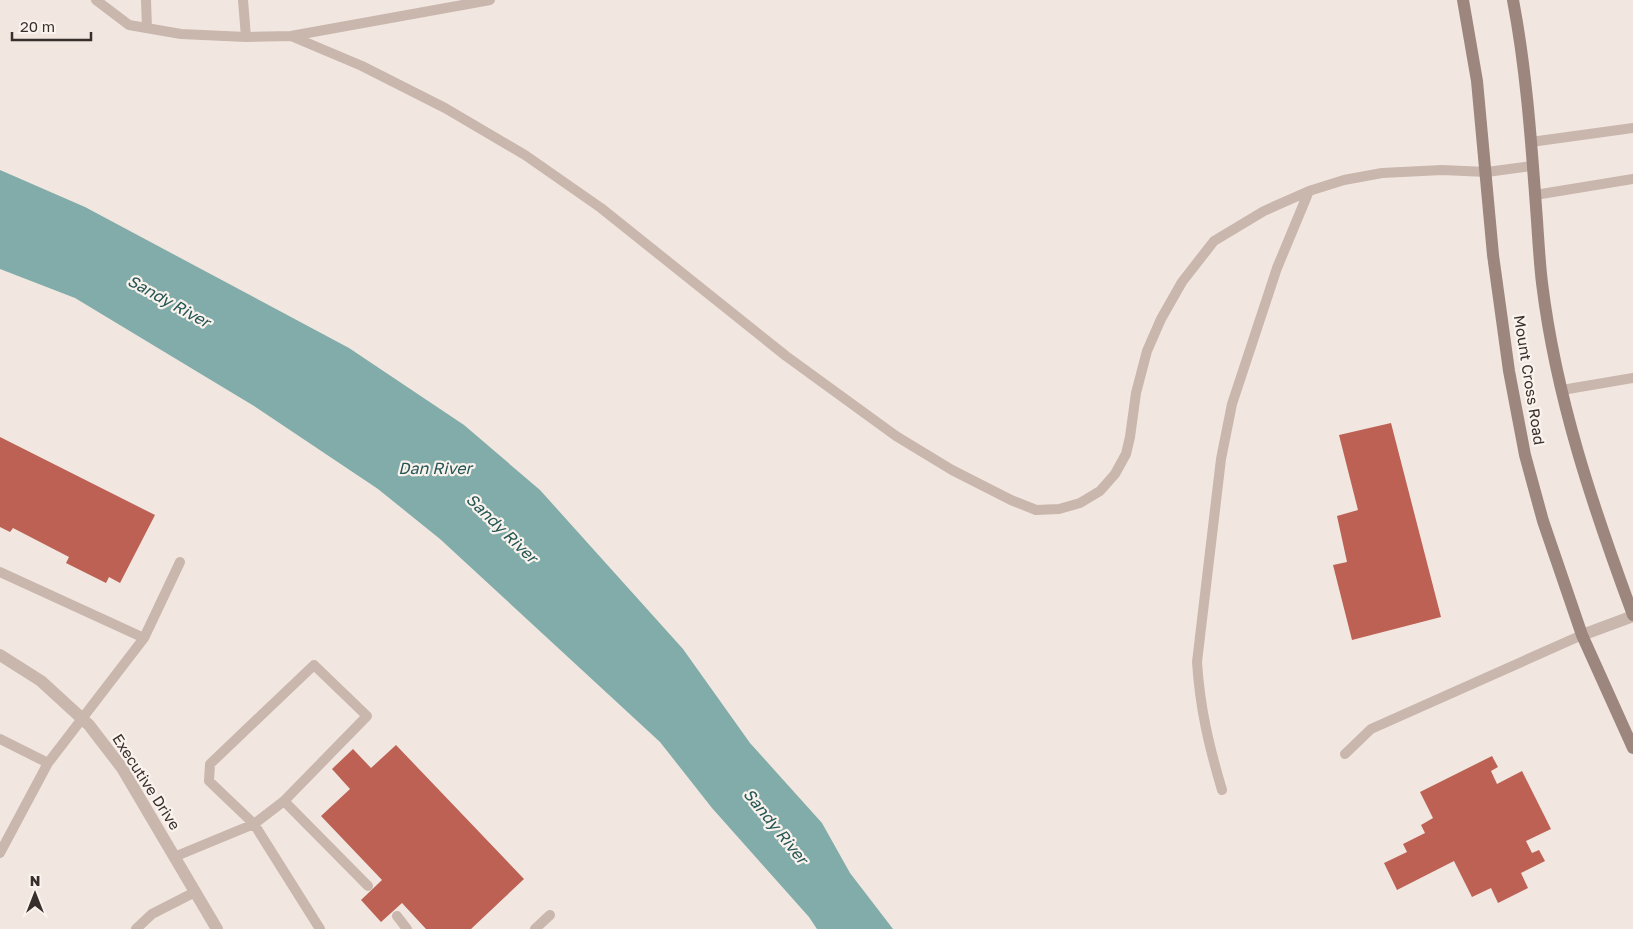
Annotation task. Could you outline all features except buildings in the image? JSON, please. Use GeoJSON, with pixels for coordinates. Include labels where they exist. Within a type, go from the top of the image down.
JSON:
{"type":"FeatureCollection","features":[{"type":"Feature","properties":{"kind":"main road","name":"Mount Cross Road"},"geometry":{"type":"LineString","coordinates":[[1463,0],[1477,80],[1487,172],[1493,255],[1518,427],[1543,521],[1582,636],[1633,748]]}},
{"type":"Feature","properties":{"kind":"main road","name":"Mount Cross Road"},"geometry":{"type":"LineString","coordinates":[[1513,0],[1526,82],[1542,283],[1557,370],[1574,441],[1602,532],[1633,616]]}},
{"type":"Feature","properties":{"kind":"street"},"geometry":{"type":"LineString","coordinates":[[1582,636],[1633,616]]}},
{"type":"Feature","properties":{"kind":"street","name":"Executive Drive"},"geometry":{"type":"LineString","coordinates":[[0,655],[41,682],[89,725],[122,768],[217,929]]}},
{"type":"Feature","properties":{"kind":"lane"},"geometry":{"type":"LineString","coordinates":[[96,0],[129,25],[181,34],[246,37],[291,36],[490,0]]}},
{"type":"Feature","properties":{"kind":"lane"},"geometry":{"type":"LineString","coordinates":[[146,0],[147,28]]}},
{"type":"Feature","properties":{"kind":"lane"},"geometry":{"type":"LineString","coordinates":[[243,0],[246,37]]}},
{"type":"Feature","properties":{"kind":"lane"},"geometry":{"type":"LineString","coordinates":[[291,36],[379,74],[445,108],[525,155],[601,208],[786,356],[896,436],[952,470],[1036,510],[1059,509],[1080,503],[1100,491],[1116,474],[1126,454],[1136,393],[1147,352],[1161,319],[1182,282],[1214,241],[1264,211],[1309,191],[1344,180],[1382,173],[1442,170],[1487,172],[1532,166]]}},
{"type":"Feature","properties":{"kind":"lane"},"geometry":{"type":"LineString","coordinates":[[1531,142],[1633,128]]}},
{"type":"Feature","properties":{"kind":"lane"},"geometry":{"type":"LineString","coordinates":[[1535,195],[1633,179]]}},
{"type":"Feature","properties":{"kind":"lane"},"geometry":{"type":"LineString","coordinates":[[1222,790],[1208,742],[1199,692],[1197,662],[1221,459],[1232,404],[1248,350],[1261,318],[1276,268],[1309,191]]}},
{"type":"Feature","properties":{"kind":"lane"},"geometry":{"type":"LineString","coordinates":[[1562,390],[1633,378]]}},
{"type":"Feature","properties":{"kind":"lane"},"geometry":{"type":"LineString","coordinates":[[0,853],[48,763],[144,638],[180,562]]}},
{"type":"Feature","properties":{"kind":"lane"},"geometry":{"type":"LineString","coordinates":[[0,572],[144,638]]}},
{"type":"Feature","properties":{"kind":"lane"},"geometry":{"type":"LineString","coordinates":[[1346,754],[1371,729],[1582,636]]}},
{"type":"Feature","properties":{"kind":"lane"},"geometry":{"type":"LineString","coordinates":[[174,857],[254,824],[284,801],[367,716],[314,665],[210,764],[209,781],[254,824],[320,929]]}},
{"type":"Feature","properties":{"kind":"lane"},"geometry":{"type":"LineString","coordinates":[[0,738],[48,763]]}},
{"type":"Feature","properties":{"kind":"lane"},"geometry":{"type":"LineString","coordinates":[[284,801],[368,886]]}},
{"type":"Feature","properties":{"kind":"lane"},"geometry":{"type":"LineString","coordinates":[[136,929],[152,914],[195,892]]}},
{"type":"Feature","properties":{"kind":"lane"},"geometry":{"type":"LineString","coordinates":[[536,929],[550,915]]}},
{"type":"Feature","properties":{"kind":"lane"},"geometry":{"type":"LineString","coordinates":[[397,916],[407,929]]}},
{"type":"Feature","properties":{"kind":"water","name":"Dan River"},"geometry":{"type":"Polygon","coordinates":[[[0,170],[85,207],[349,348],[464,425],[540,490],[683,649],[750,743],[822,823],[850,873],[893,929],[817,929],[809,917],[712,808],[660,742],[440,539],[378,489],[254,406],[75,298],[0,269],[0,170]]]}},
{"type":"Feature","properties":{"kind":"water label","name":"Sandy River"},"geometry":{"type":"Point","coordinates":[169,301]}},
{"type":"Feature","properties":{"kind":"water label","name":"Sandy River"},"geometry":{"type":"Point","coordinates":[502,528]}},
{"type":"Feature","properties":{"kind":"water label","name":"Sandy River"},"geometry":{"type":"Point","coordinates":[776,826]}}]}
